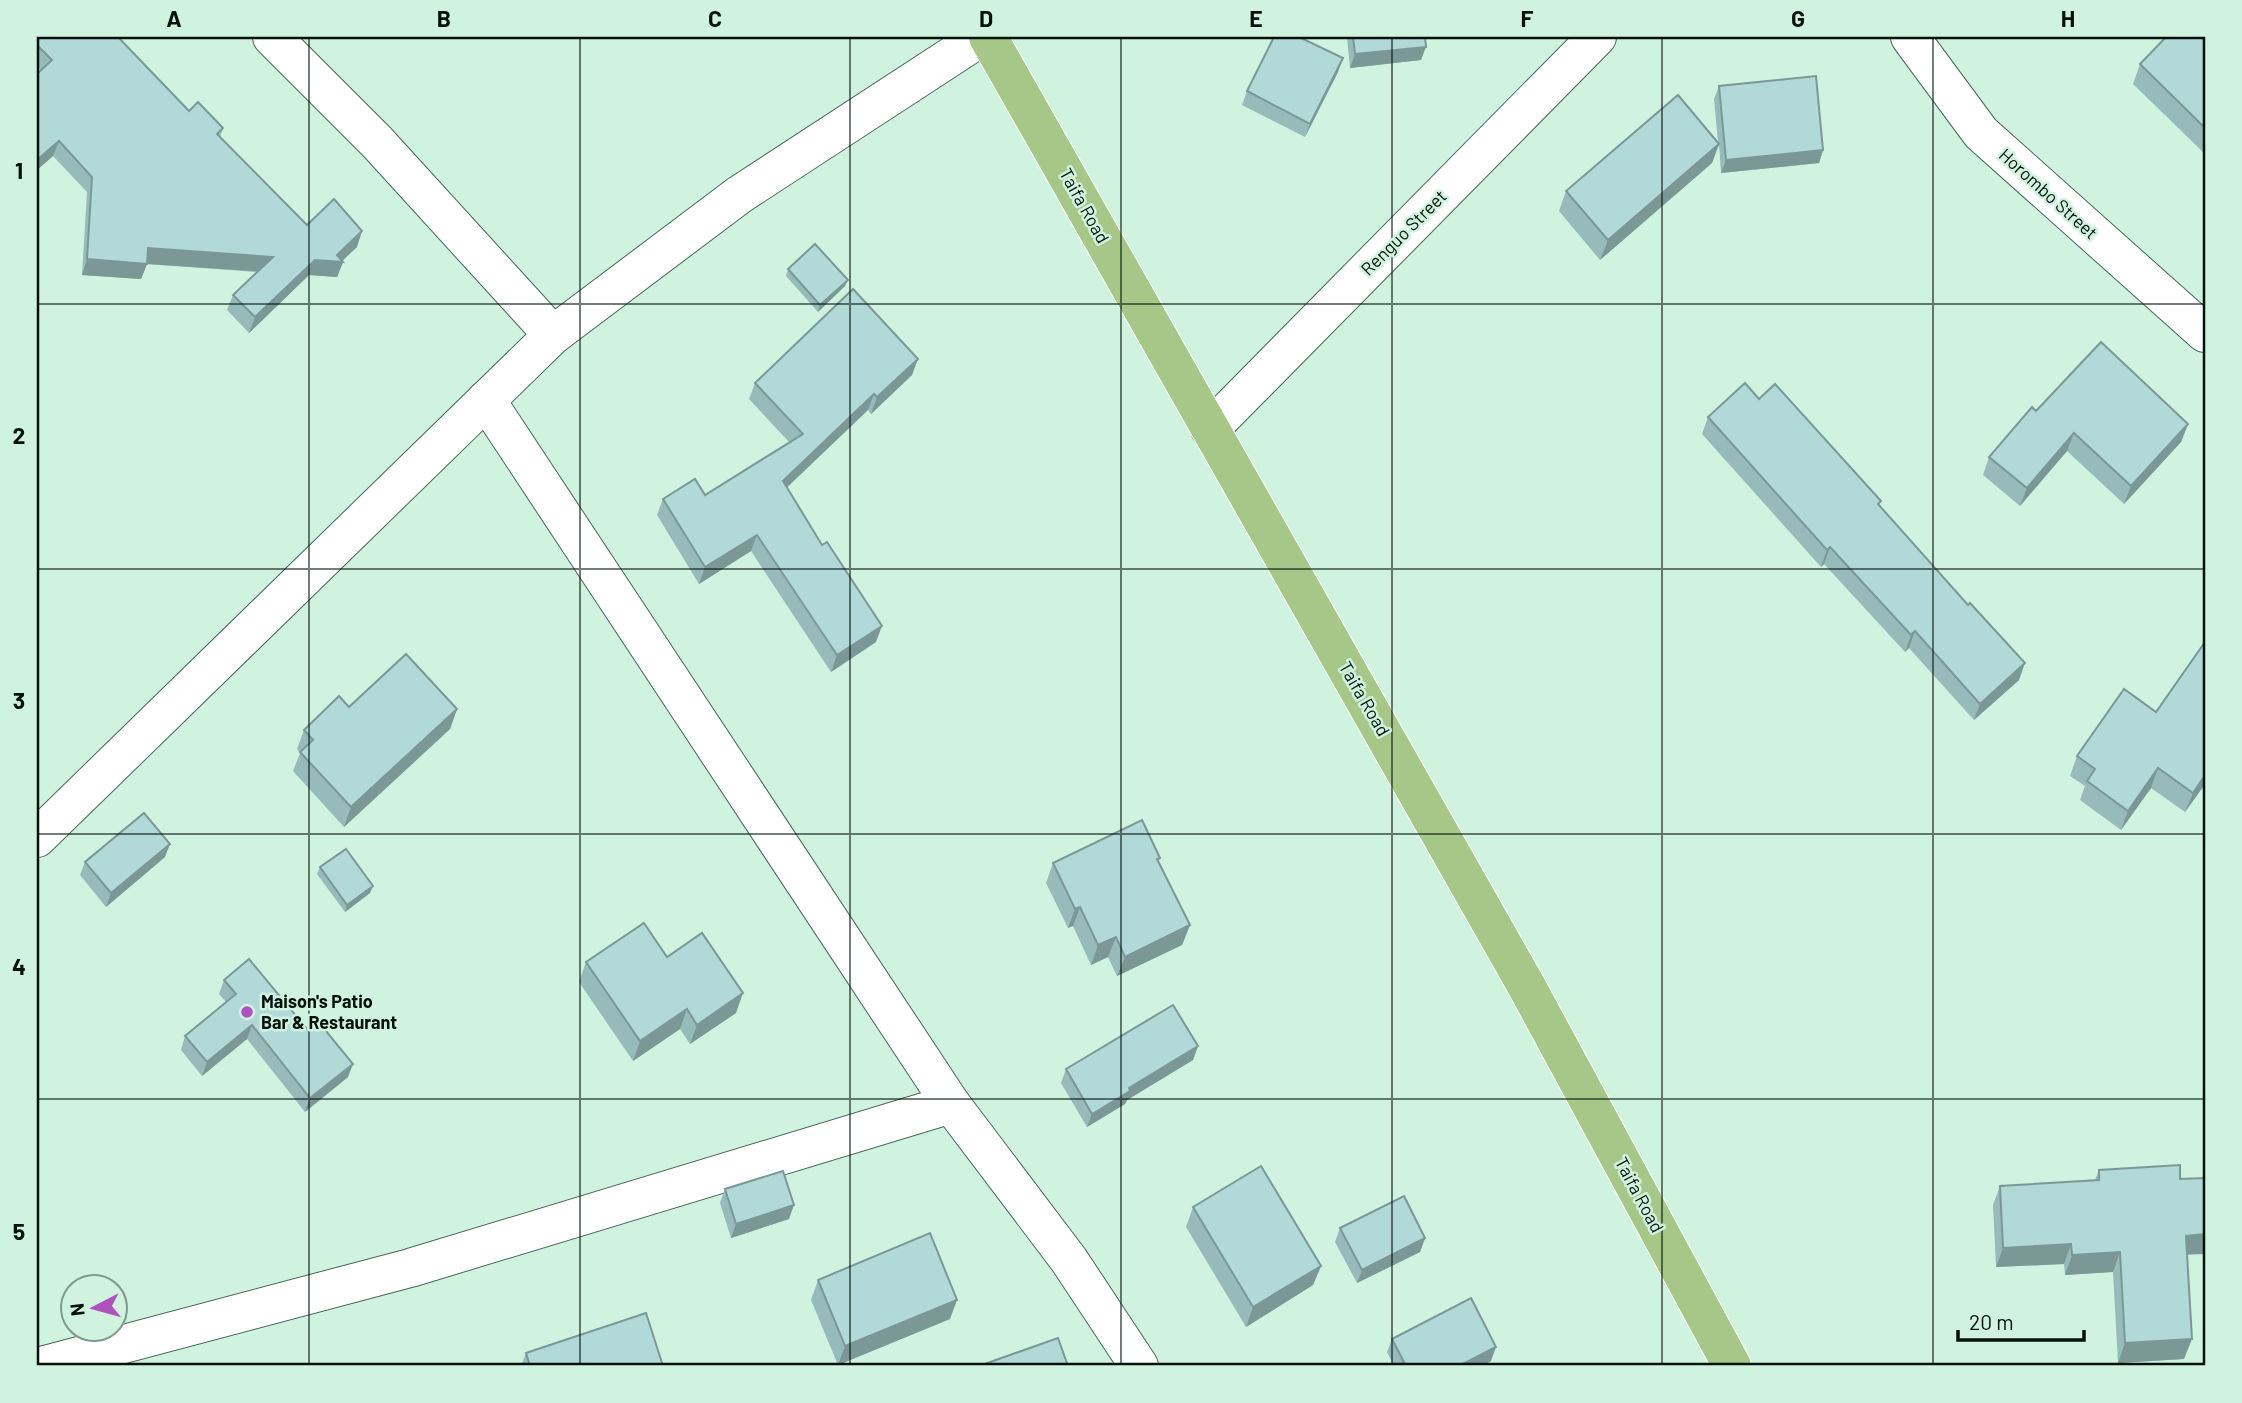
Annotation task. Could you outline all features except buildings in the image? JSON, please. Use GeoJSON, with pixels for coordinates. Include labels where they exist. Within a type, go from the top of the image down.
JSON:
{"type":"FeatureCollection","features":[{"type":"Feature","properties":{"kind":"highway","name":"Taifa Road"},"geometry":{"type":"LineString","coordinates":[[988,37],[1527,987],[1732,1366]]}},
{"type":"Feature","properties":{"kind":"street"},"geometry":{"type":"LineString","coordinates":[[272,37],[377,142],[553,335]]}},
{"type":"Feature","properties":{"kind":"street"},"geometry":{"type":"LineString","coordinates":[[37,838],[553,335],[739,195],[981,37]]}},
{"type":"Feature","properties":{"kind":"street","name":"Renguo Street"},"geometry":{"type":"LineString","coordinates":[[1210,429],[1597,37]]}},
{"type":"Feature","properties":{"kind":"street","name":"Horombo Street"},"geometry":{"type":"LineString","coordinates":[[1910,37],[1981,133],[2205,333]]}},
{"type":"Feature","properties":{"kind":"street"},"geometry":{"type":"LineString","coordinates":[[486,400],[951,1104],[1069,1261],[1139,1366]]}},
{"type":"Feature","properties":{"kind":"street"},"geometry":{"type":"LineString","coordinates":[[41,1366],[410,1268],[951,1104]]}},
{"type":"Feature","properties":{"kind":"place","name":"Maison's Patio Bar & Restaurant"},"geometry":{"type":"Point","coordinates":[247,1012]}}]}
